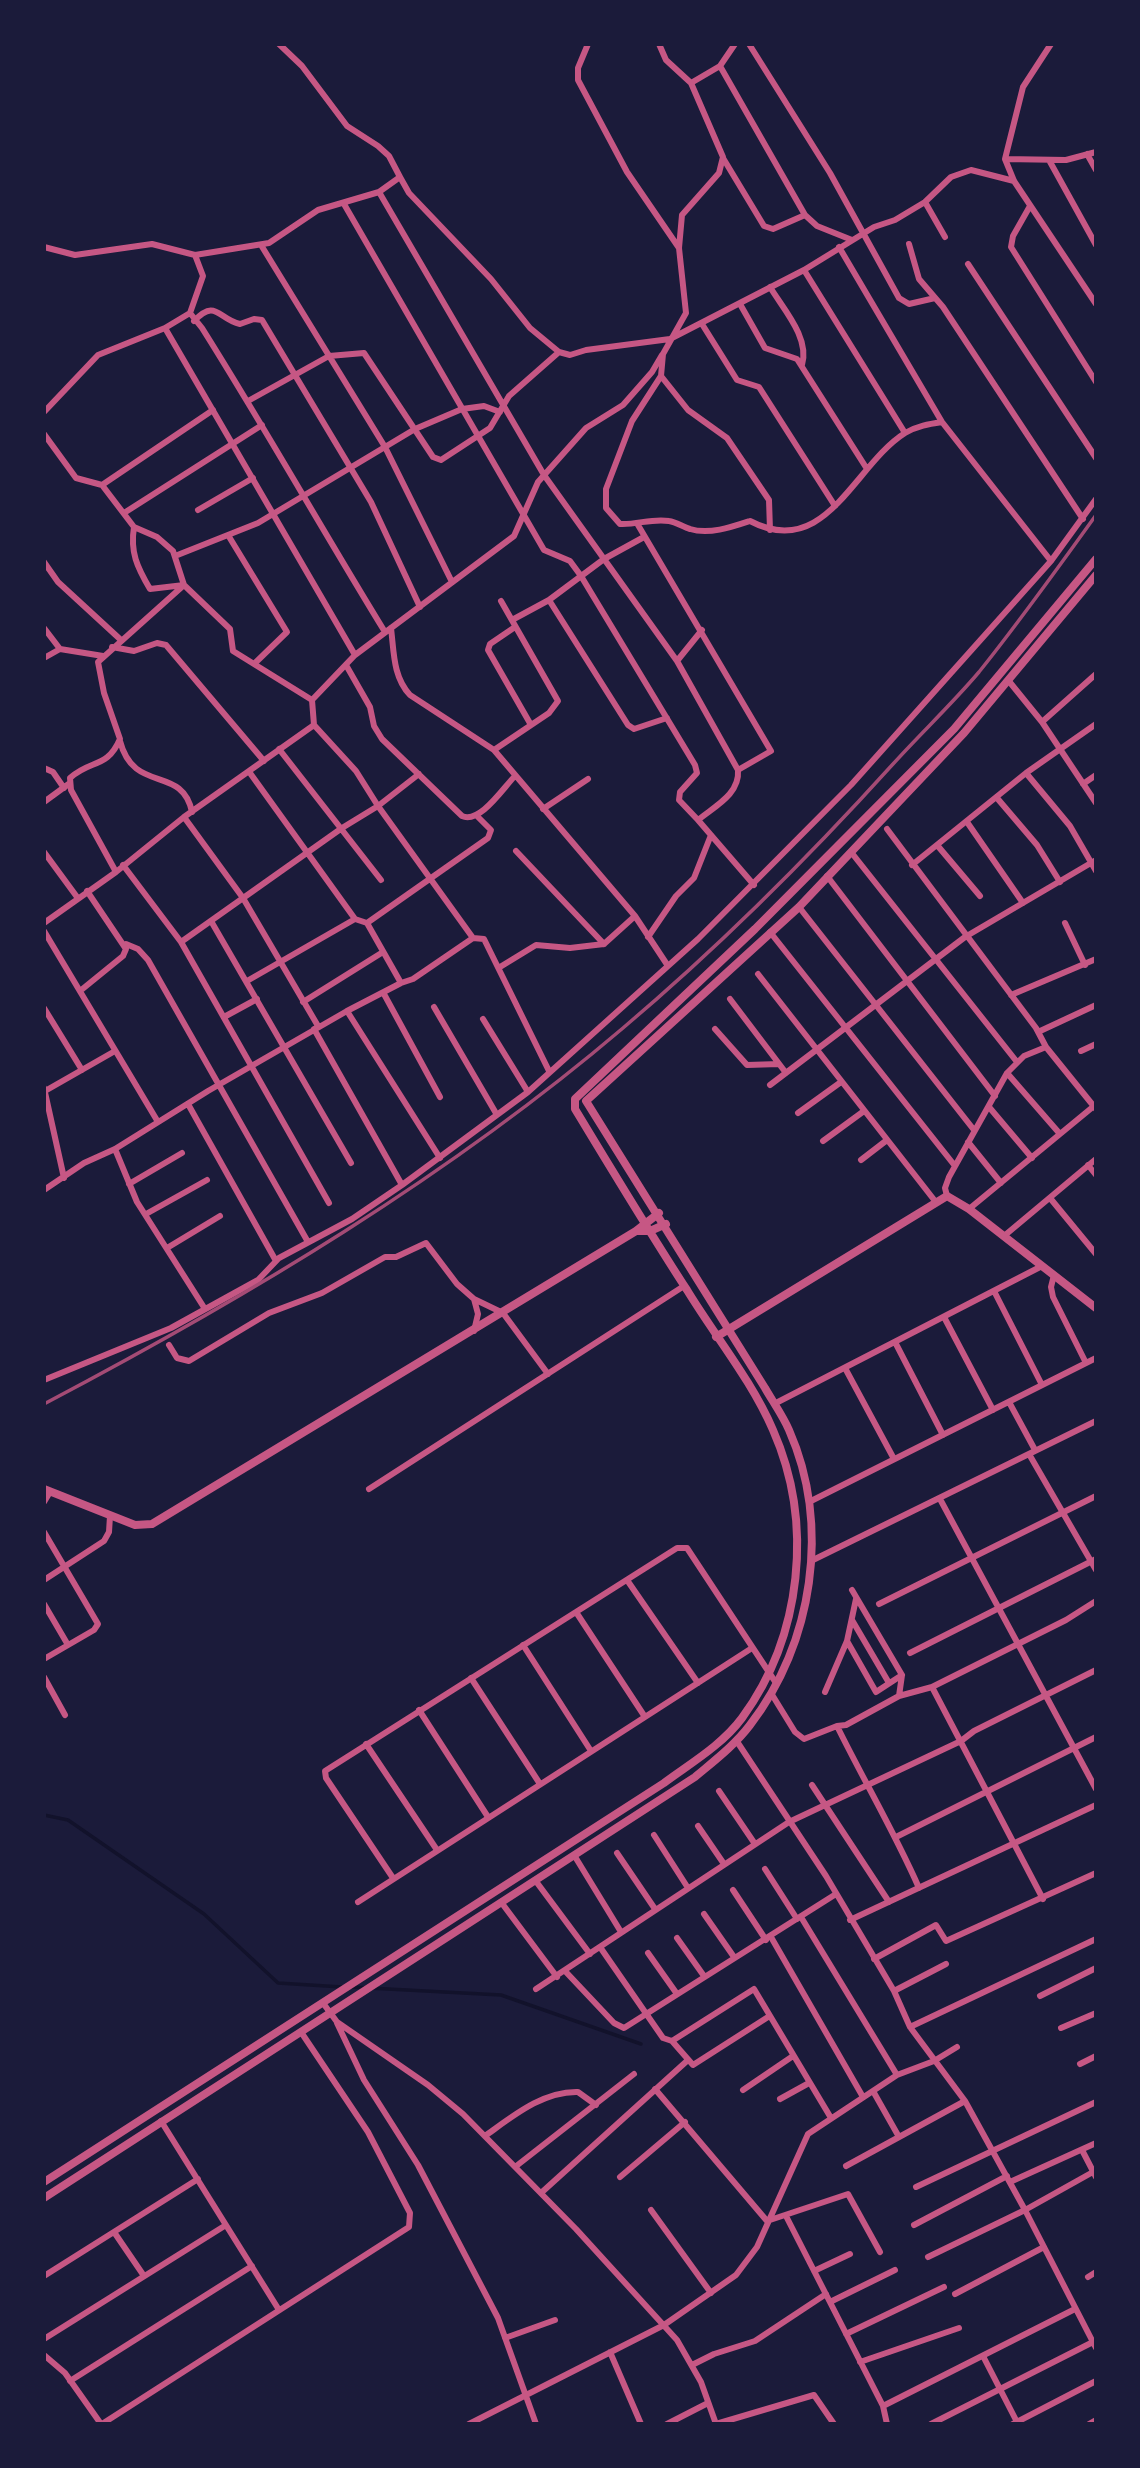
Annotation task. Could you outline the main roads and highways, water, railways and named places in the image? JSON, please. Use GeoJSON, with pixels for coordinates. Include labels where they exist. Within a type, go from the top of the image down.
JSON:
{"type":"FeatureCollection","features":[{"type":"Feature","properties":{"kind":"waterway"},"geometry":{"type":"LineString","coordinates":[[44,1815],[68,1820],[204,1914],[278,1983],[342,1987]]}},
{"type":"Feature","properties":{"kind":"waterway"},"geometry":{"type":"LineString","coordinates":[[350,1987],[501,1995],[641,2044]]}},
{"type":"Feature","properties":{"kind":"railway"},"geometry":{"type":"LineString","coordinates":[[44,1404],[196,1321],[344,1232],[487,1135],[623,1028],[762,900],[958,696],[1009,633],[1096,515]]}}]}
